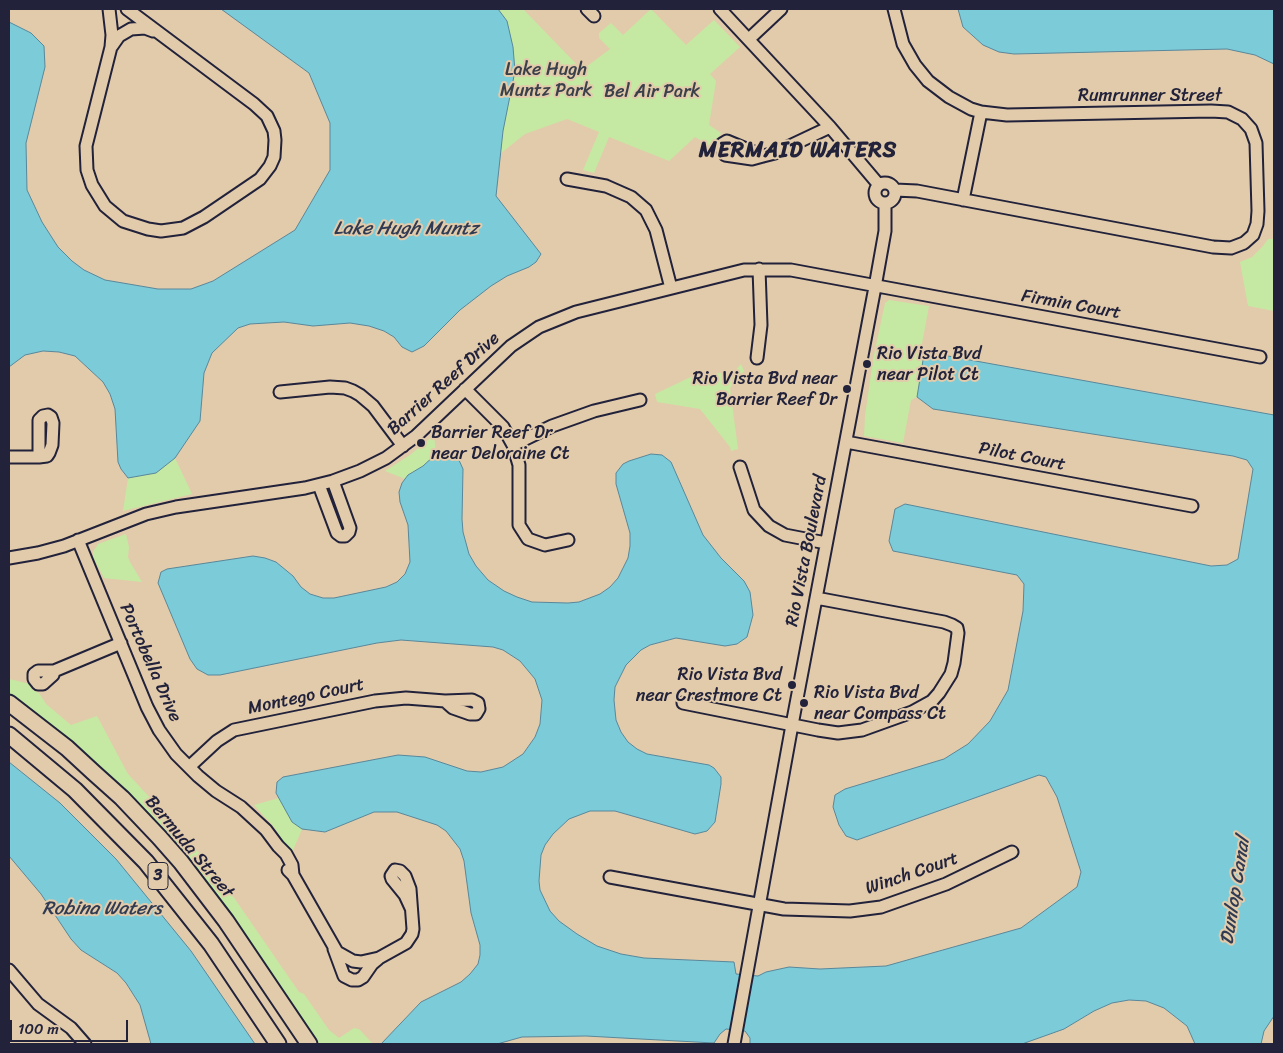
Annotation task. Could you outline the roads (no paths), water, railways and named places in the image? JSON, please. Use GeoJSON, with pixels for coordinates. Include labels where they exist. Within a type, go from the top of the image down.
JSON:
{"type":"FeatureCollection","features":[{"type":"Feature","properties":{"kind":"main road","name":"Bermuda Street"},"geometry":{"type":"LineString","coordinates":[[9,703],[33,720],[87,766],[122,798],[164,843],[226,921],[309,1044]]}},
{"type":"Feature","properties":{"kind":"main road","name":"3"},"geometry":{"type":"LineString","coordinates":[[9,734],[76,790],[146,862],[211,944],[278,1044]]}},
{"type":"Feature","properties":{"kind":"street"},"geometry":{"type":"LineString","coordinates":[[109,9],[112,28],[111,47],[86,146],[87,170],[92,185],[105,206],[123,221],[161,231],[183,228],[204,217],[260,179],[274,157],[275,140],[271,123],[260,109],[127,9]]}},
{"type":"Feature","properties":{"kind":"street"},"geometry":{"type":"LineString","coordinates":[[720,9],[830,127],[880,185]]}},
{"type":"Feature","properties":{"kind":"street"},"geometry":{"type":"LineString","coordinates":[[749,39],[780,9]]}},
{"type":"Feature","properties":{"kind":"street","name":"Rumrunner Street"},"geometry":{"type":"LineString","coordinates":[[894,9],[903,44],[915,65],[928,81],[949,97],[971,109],[1007,115],[1228,112],[1242,119],[1251,129],[1256,143],[1258,211],[1257,224],[1253,235],[1244,243],[1231,248],[1213,247],[917,191],[895,190]]}},
{"type":"Feature","properties":{"kind":"street"},"geometry":{"type":"LineString","coordinates":[[111,47],[118,36],[131,29],[145,28],[156,32]]}},
{"type":"Feature","properties":{"kind":"street"},"geometry":{"type":"LineString","coordinates":[[963,200],[981,112]]}},
{"type":"Feature","properties":{"kind":"street"},"geometry":{"type":"LineString","coordinates":[[763,156],[775,153],[830,127]]}},
{"type":"Feature","properties":{"kind":"street"},"geometry":{"type":"LineString","coordinates":[[567,179],[606,186],[630,197],[646,210],[656,230],[671,288]]}},
{"type":"Feature","properties":{"kind":"street"},"geometry":{"type":"LineString","coordinates":[[890,184],[895,190],[893,200],[886,203],[879,201],[875,194],[877,187],[880,185],[890,184]]}},
{"type":"Feature","properties":{"kind":"street","name":"Rio Vista Boulevard"},"geometry":{"type":"LineString","coordinates":[[733,1040],[875,287],[885,231],[886,203]]}},
{"type":"Feature","properties":{"kind":"street"},"geometry":{"type":"LineString","coordinates":[[756,358],[761,325],[759,269]]}},
{"type":"Feature","properties":{"kind":"street","name":"Barrier Reef Drive"},"geometry":{"type":"LineString","coordinates":[[9,558],[49,551],[160,510],[320,485],[360,471],[386,458],[416,436],[511,346],[539,326],[576,312],[732,272],[759,269],[791,270],[875,287]]}},
{"type":"Feature","properties":{"kind":"street","name":"Firmin Court"},"geometry":{"type":"LineString","coordinates":[[875,287],[1260,357]]}},
{"type":"Feature","properties":{"kind":"street"},"geometry":{"type":"LineString","coordinates":[[280,392],[330,387],[345,388],[353,391],[373,406],[403,446]]}},
{"type":"Feature","properties":{"kind":"street"},"geometry":{"type":"LineString","coordinates":[[465,389],[502,427],[513,445],[519,465],[519,525],[528,539],[544,545],[568,540]]}},
{"type":"Feature","properties":{"kind":"street"},"geometry":{"type":"LineString","coordinates":[[513,445],[552,426],[594,411],[640,400]]}},
{"type":"Feature","properties":{"kind":"street","name":"Pilot Court"},"geometry":{"type":"LineString","coordinates":[[846,442],[1192,506]]}},
{"type":"Feature","properties":{"kind":"street"},"geometry":{"type":"LineString","coordinates":[[9,457],[39,457]]}},
{"type":"Feature","properties":{"kind":"street"},"geometry":{"type":"LineString","coordinates":[[740,467],[754,510],[765,522],[785,535],[826,543]]}},
{"type":"Feature","properties":{"kind":"street"},"geometry":{"type":"LineString","coordinates":[[320,485],[337,533],[345,536],[350,532],[350,528],[333,481]]}},
{"type":"Feature","properties":{"kind":"street","name":"Portobella Drive"},"geometry":{"type":"LineString","coordinates":[[78,540],[153,719],[176,754],[216,791],[251,815],[286,854],[292,865],[293,875],[334,947],[344,976],[352,980],[360,979]]}},
{"type":"Feature","properties":{"kind":"street"},"geometry":{"type":"LineString","coordinates":[[683,703],[828,732],[849,732],[862,730],[912,712],[932,701],[939,693],[948,679],[954,663],[958,633],[956,628],[944,622],[816,598]]}},
{"type":"Feature","properties":{"kind":"street"},"geometry":{"type":"LineString","coordinates":[[54,671],[121,643]]}},
{"type":"Feature","properties":{"kind":"street","name":"Montego Court"},"geometry":{"type":"LineString","coordinates":[[189,767],[217,740],[234,730],[375,701],[406,698],[445,702]]}},
{"type":"Feature","properties":{"kind":"street","name":"Winch Court"},"geometry":{"type":"LineString","coordinates":[[610,877],[784,909],[850,911],[881,906],[946,884],[1012,852]]}},
{"type":"Feature","properties":{"kind":"street"},"geometry":{"type":"LineString","coordinates":[[359,962],[379,958],[400,947],[410,938],[413,929],[411,908]]}},
{"type":"Feature","properties":{"kind":"street","name":"Portobella Drive"},"geometry":{"type":"LineString","coordinates":[[334,947],[342,956],[359,962]]}},
{"type":"Feature","properties":{"kind":"street"},"geometry":{"type":"LineString","coordinates":[[360,979],[379,958]]}},
{"type":"Feature","properties":{"kind":"street"},"geometry":{"type":"LineString","coordinates":[[359,962],[364,969],[360,979]]}},
{"type":"Feature","properties":{"kind":"street"},"geometry":{"type":"LineString","coordinates":[[9,970],[38,1004],[71,1028],[85,1044]]}},
{"type":"Feature","properties":{"kind":"water","name":"Lake Hugh Muntz"},"geometry":{"type":"Polygon","coordinates":[[[221,9],[498,9],[507,21],[513,47],[515,71],[503,131],[496,196],[541,254],[536,262],[529,267],[507,276],[491,286],[460,310],[424,346],[412,352],[402,347],[394,337],[384,331],[350,323],[313,326],[284,322],[250,324],[238,328],[212,353],[204,373],[200,421],[175,458],[156,473],[128,478],[118,462],[115,409],[110,394],[103,382],[75,356],[59,352],[43,351],[25,355],[9,367],[9,22],[31,33],[44,46],[45,67],[26,143],[27,190],[42,222],[58,247],[84,270],[105,280],[158,289],[191,289],[213,281],[295,230],[330,170],[330,123],[309,73],[221,9]]]}},
{"type":"Feature","properties":{"kind":"water"},"geometry":{"type":"Polygon","coordinates":[[[958,9],[1274,9],[1274,64],[1255,55],[1227,49],[1014,54],[999,52],[983,45],[963,27],[958,9]]]}},
{"type":"Feature","properties":{"kind":"water","name":"Dunlop Canal"},"geometry":{"type":"Polygon","coordinates":[[[924,354],[937,354],[1274,415],[1274,1016],[1264,1031],[1261,1044],[1195,1044],[1187,1026],[1164,1008],[1146,1001],[1129,1000],[1112,1003],[1094,1011],[1064,1029],[1022,1044],[750,1044],[750,1038],[745,1031],[726,1029],[714,1043],[586,1036],[522,1037],[497,1044],[381,1044],[421,1002],[461,982],[478,964],[480,945],[471,913],[464,861],[460,849],[446,831],[437,825],[397,812],[374,812],[325,832],[302,829],[292,822],[276,793],[277,782],[283,777],[398,755],[425,757],[467,771],[481,772],[503,767],[523,754],[535,737],[540,724],[542,700],[535,679],[520,661],[503,650],[493,647],[401,640],[377,643],[220,675],[208,675],[197,669],[190,659],[158,583],[161,572],[167,569],[253,556],[276,562],[310,594],[323,598],[334,598],[386,587],[397,582],[405,574],[410,562],[408,525],[400,502],[399,492],[402,483],[408,475],[423,466],[436,454],[447,451],[458,458],[463,469],[462,519],[463,532],[469,554],[488,580],[504,591],[532,602],[579,602],[600,594],[610,587],[618,578],[628,558],[630,533],[616,484],[616,473],[623,464],[629,461],[651,454],[662,455],[671,462],[703,535],[721,558],[744,581],[750,592],[753,615],[747,637],[737,644],[725,646],[676,638],[650,645],[641,650],[626,665],[615,687],[616,720],[628,742],[647,754],[709,765],[714,768],[721,777],[715,822],[707,831],[695,834],[615,811],[590,811],[569,819],[553,834],[541,855],[540,890],[550,911],[559,921],[577,934],[597,946],[621,954],[644,958],[734,962],[736,974],[758,976],[766,972],[789,967],[820,969],[886,966],[1021,928],[1077,887],[1081,872],[1057,797],[1046,777],[1039,775],[857,840],[846,836],[839,825],[833,807],[835,795],[845,789],[944,759],[968,744],[990,721],[1008,690],[1023,611],[1024,584],[1017,575],[893,551],[889,541],[895,509],[905,504],[1211,566],[1227,565],[1238,559],[1253,469],[1247,460],[1233,456],[933,409],[917,397],[924,354]]]}},
{"type":"Feature","properties":{"kind":"water","name":"Robina Waters"},"geometry":{"type":"Polygon","coordinates":[[[9,762],[60,803],[116,859],[191,951],[255,1044],[151,1044],[140,1005],[126,983],[117,973],[81,950],[71,939],[41,894],[9,856],[9,762]]]}},
{"type":"Feature","properties":{"kind":"place","name":"Rio Vista Bvd near Pilot Ct"},"geometry":{"type":"Point","coordinates":[867,364]}},
{"type":"Feature","properties":{"kind":"place","name":"Rio Vista Bvd near Barrier Reef Dr"},"geometry":{"type":"Point","coordinates":[847,389]}},
{"type":"Feature","properties":{"kind":"place","name":"Barrier Reef Dr near Deloraine Ct"},"geometry":{"type":"Point","coordinates":[421,443]}},
{"type":"Feature","properties":{"kind":"place","name":"Rio Vista Bvd near Crestmore Ct"},"geometry":{"type":"Point","coordinates":[792,685]}},
{"type":"Feature","properties":{"kind":"place","name":"Rio Vista Bvd near Compass Ct"},"geometry":{"type":"Point","coordinates":[804,703]}},
{"type":"Feature","properties":{"kind":"district","name":"MERMAID WATERS"},"geometry":{"type":"Point","coordinates":[798,151]}},
{"type":"Feature","properties":{"kind":"park label","name":"Lake Hugh Muntz Park"},"geometry":{"type":"Point","coordinates":[546,80]}},
{"type":"Feature","properties":{"kind":"park label","name":"Bel Air Park"},"geometry":{"type":"Point","coordinates":[652,92]}}]}
